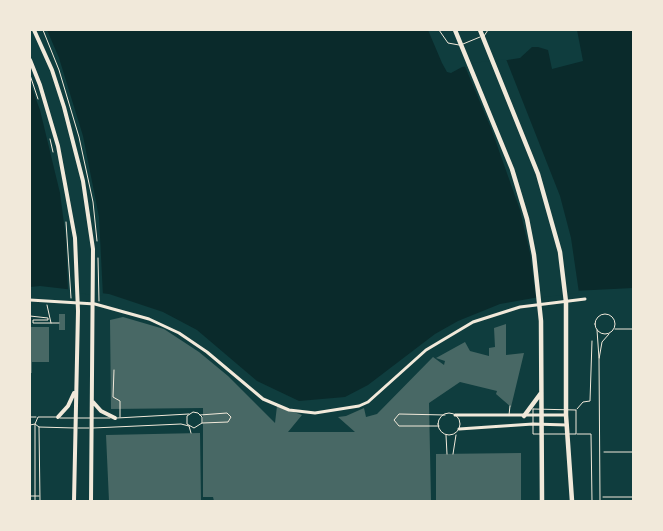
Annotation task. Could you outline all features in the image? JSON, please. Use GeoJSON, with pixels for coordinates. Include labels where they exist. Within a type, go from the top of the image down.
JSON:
{"type":"FeatureCollection","features":[{"type":"Feature","properties":{"kind":"main road"},"geometry":{"type":"LineString","coordinates":[[455,30],[506,153],[527,219],[539,292],[542,501]]}},
{"type":"Feature","properties":{"kind":"main road"},"geometry":{"type":"LineString","coordinates":[[480,30],[531,154],[556,236],[566,302],[566,415],[572,501]]}},
{"type":"Feature","properties":{"kind":"main road"},"geometry":{"type":"LineString","coordinates":[[524,416],[541,391]]}},
{"type":"Feature","properties":{"kind":"street"},"geometry":{"type":"LineString","coordinates":[[34,30],[52,70],[64,107],[83,181],[89,216],[95,284],[91,501]]}},
{"type":"Feature","properties":{"kind":"street"},"geometry":{"type":"LineString","coordinates":[[30,60],[45,101],[58,146],[75,238],[78,303],[74,419],[74,501]]}},
{"type":"Feature","properties":{"kind":"street"},"geometry":{"type":"LineString","coordinates":[[30,300],[106,306],[149,318],[179,333],[208,352],[263,399],[289,410],[315,413],[359,406],[368,402],[426,350],[473,322],[495,313],[520,307],[584,299]]}},
{"type":"Feature","properties":{"kind":"street"},"geometry":{"type":"LineString","coordinates":[[58,418],[68,406],[75,391]]}},
{"type":"Feature","properties":{"kind":"street"},"geometry":{"type":"LineString","coordinates":[[92,401],[101,411],[117,418]]}},
{"type":"Feature","properties":{"kind":"street"},"geometry":{"type":"LineString","coordinates":[[455,415],[566,415]]}},
{"type":"Feature","properties":{"kind":"street"},"geometry":{"type":"LineString","coordinates":[[459,429],[542,425],[567,426]]}},
{"type":"Feature","properties":{"kind":"lane"},"geometry":{"type":"LineString","coordinates":[[439,30],[448,43],[459,45],[487,34],[488,30]]}},
{"type":"Feature","properties":{"kind":"lane"},"geometry":{"type":"LineString","coordinates":[[600,359],[602,342],[615,329],[614,318],[605,314],[596,320],[600,359],[600,501]]}},
{"type":"Feature","properties":{"kind":"lane"},"geometry":{"type":"LineString","coordinates":[[597,330],[604,334],[609,334]]}},
{"type":"Feature","properties":{"kind":"lane"},"geometry":{"type":"LineString","coordinates":[[114,370],[113,397],[120,401],[117,418]]}},
{"type":"Feature","properties":{"kind":"lane"},"geometry":{"type":"LineString","coordinates":[[509,416],[510,406]]}},
{"type":"Feature","properties":{"kind":"lane"},"geometry":{"type":"LineString","coordinates":[[30,417],[92,419],[196,412],[200,415],[227,413],[232,417],[228,422],[202,423],[196,428],[194,433]]}},
{"type":"Feature","properties":{"kind":"lane"},"geometry":{"type":"LineString","coordinates":[[188,414],[186,422],[191,433]]}},
{"type":"Feature","properties":{"kind":"lane"},"geometry":{"type":"LineString","coordinates":[[446,454],[446,434],[439,426],[399,426],[394,420],[399,414],[455,415],[460,422],[456,433],[453,454]]}},
{"type":"Feature","properties":{"kind":"lane"},"geometry":{"type":"LineString","coordinates":[[200,415],[202,423]]}},
{"type":"Feature","properties":{"kind":"lane"},"geometry":{"type":"LineString","coordinates":[[439,426],[440,420],[445,415]]}},
{"type":"Feature","properties":{"kind":"lane"},"geometry":{"type":"LineString","coordinates":[[35,501],[35,424],[36,418],[40,417]]}},
{"type":"Feature","properties":{"kind":"lane"},"geometry":{"type":"LineString","coordinates":[[30,425],[35,424],[39,427],[58,428],[91,428],[178,424],[196,428]]}},
{"type":"Feature","properties":{"kind":"lane"},"geometry":{"type":"LineString","coordinates":[[39,427],[40,501]]}},
{"type":"Feature","properties":{"kind":"lane"},"geometry":{"type":"LineString","coordinates":[[446,434],[456,433]]}},
{"type":"Feature","properties":{"kind":"lane"},"geometry":{"type":"LineString","coordinates":[[30,496],[40,496]]}},
{"type":"Feature","properties":{"kind":"path"},"geometry":{"type":"LineString","coordinates":[[30,75],[40,105]]}},
{"type":"Feature","properties":{"kind":"path"},"geometry":{"type":"LineString","coordinates":[[50,138],[54,156]]}},
{"type":"Feature","properties":{"kind":"path"},"geometry":{"type":"LineString","coordinates":[[66,216],[71,264],[71,302]]}},
{"type":"Feature","properties":{"kind":"path"},"geometry":{"type":"LineString","coordinates":[[46,300],[51,323]]}},
{"type":"Feature","properties":{"kind":"path"},"geometry":{"type":"LineString","coordinates":[[30,316],[48,318],[48,320],[33,320],[33,323],[59,323]]}},
{"type":"Feature","properties":{"kind":"path"},"geometry":{"type":"LineString","coordinates":[[615,329],[633,329]]}},
{"type":"Feature","properties":{"kind":"path"},"geometry":{"type":"LineString","coordinates":[[576,410],[583,402],[590,401],[592,342]]}},
{"type":"Feature","properties":{"kind":"path"},"geometry":{"type":"LineString","coordinates":[[576,434],[591,434],[592,501]]}},
{"type":"Feature","properties":{"kind":"path"},"geometry":{"type":"LineString","coordinates":[[600,452],[633,452]]}},
{"type":"Feature","properties":{"kind":"path"},"geometry":{"type":"LineString","coordinates":[[600,497],[633,497]]}},
{"type":"Feature","properties":{"kind":"water"},"geometry":{"type":"Polygon","coordinates":[[[30,30],[428,30],[442,63],[447,72],[451,73],[462,67],[520,58],[532,47],[548,50],[552,69],[583,61],[577,30],[633,30],[633,288],[573,291],[500,304],[458,321],[435,334],[368,385],[345,397],[299,401],[257,381],[197,330],[163,312],[109,294],[40,286],[30,287],[30,30]]]}},
{"type":"Feature","properties":{"kind":"pier"},"geometry":{"type":"Polygon","coordinates":[[[30,30],[47,30],[59,58],[83,136],[99,217],[103,296],[68,292],[66,239],[60,193],[40,110],[30,83],[30,30]]]}},
{"type":"Feature","properties":{"kind":"pier"},"geometry":{"type":"Polygon","coordinates":[[[506,59],[560,196],[571,238],[579,293],[536,298],[530,253],[520,210],[491,128],[464,64],[506,59]]]}},
{"type":"Feature","properties":{"kind":"building"},"geometry":{"type":"Polygon","coordinates":[[[59,314],[65,314],[65,330],[59,330],[59,314]]]}},
{"type":"Feature","properties":{"kind":"building"},"geometry":{"type":"Polygon","coordinates":[[[123,317],[164,329],[199,352],[228,376],[275,423],[277,406],[302,415],[288,432],[355,432],[338,417],[346,416],[364,408],[366,417],[377,414],[433,357],[444,365],[445,361],[436,358],[465,342],[470,351],[489,356],[489,348],[495,347],[494,328],[506,324],[506,355],[524,353],[511,407],[496,394],[497,391],[460,382],[429,403],[431,501],[214,501],[213,497],[203,497],[203,408],[111,409],[110,320],[123,317]]]}},
{"type":"Feature","properties":{"kind":"building"},"geometry":{"type":"Polygon","coordinates":[[[30,327],[49,327],[49,362],[32,362],[32,373],[30,373],[30,327]]]}},
{"type":"Feature","properties":{"kind":"building"},"geometry":{"type":"Polygon","coordinates":[[[200,433],[201,501],[109,501],[106,435],[200,433]]]}},
{"type":"Feature","properties":{"kind":"building"},"geometry":{"type":"Polygon","coordinates":[[[521,453],[521,501],[436,501],[436,454],[521,453]]]}}]}
